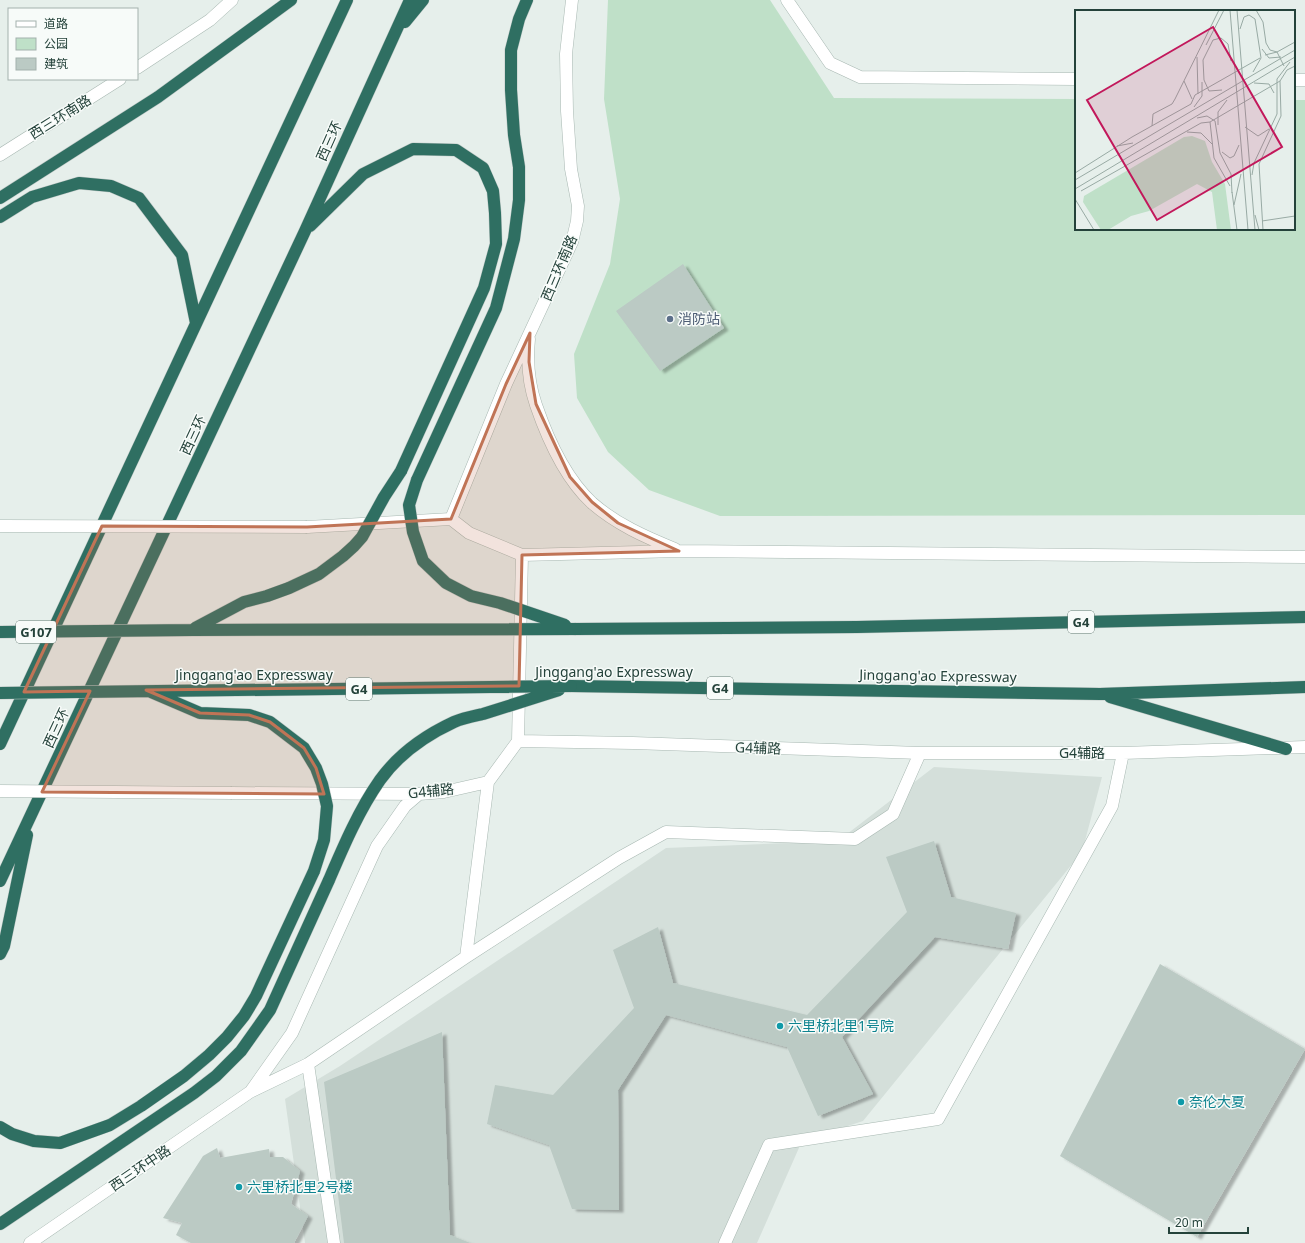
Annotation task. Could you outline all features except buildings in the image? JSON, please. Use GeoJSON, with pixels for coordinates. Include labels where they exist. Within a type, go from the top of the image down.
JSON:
{"type":"FeatureCollection","features":[{"type":"Feature","properties":{"kind":"highway"},"geometry":{"type":"LineString","coordinates":[[0,198],[158,96],[291,0]]}},
{"type":"Feature","properties":{"kind":"highway"},"geometry":{"type":"LineString","coordinates":[[0,744],[347,0]]}},
{"type":"Feature","properties":{"kind":"highway","name":"西三环"},"geometry":{"type":"LineString","coordinates":[[0,881],[305,231],[410,0]]}},
{"type":"Feature","properties":{"kind":"highway"},"geometry":{"type":"LineString","coordinates":[[393,36],[423,0]]}},
{"type":"Feature","properties":{"kind":"highway"},"geometry":{"type":"LineString","coordinates":[[526,0],[519,19],[512,50],[511,90],[514,134],[519,167],[519,200],[514,239],[496,308],[416,480],[410,505],[413,532],[423,561],[446,583],[471,596],[500,603],[576,629]]}},
{"type":"Feature","properties":{"kind":"highway"},"geometry":{"type":"LineString","coordinates":[[192,630],[244,602],[289,588],[319,574],[343,556],[362,537],[384,497],[401,471],[484,288],[496,244],[496,213],[493,191],[483,168],[456,150],[414,149],[363,174],[305,231]]}},
{"type":"Feature","properties":{"kind":"highway"},"geometry":{"type":"LineString","coordinates":[[0,217],[32,197],[79,184],[112,186],[138,198],[182,256],[196,323]]}},
{"type":"Feature","properties":{"kind":"highway","name":"G4"},"geometry":{"type":"LineString","coordinates":[[72,632],[192,630],[857,627],[1305,617]]}},
{"type":"Feature","properties":{"kind":"highway","name":"G107"},"geometry":{"type":"LineString","coordinates":[[0,632],[72,632]]}},
{"type":"Feature","properties":{"kind":"highway"},"geometry":{"type":"LineString","coordinates":[[0,1224],[194,1094],[216,1076],[241,1051],[270,1010],[345,843],[362,810],[381,779],[399,759],[436,731],[456,721],[571,686]]}},
{"type":"Feature","properties":{"kind":"highway","name":"Jinggang'ao Expressway"},"geometry":{"type":"LineString","coordinates":[[0,692],[310,690],[571,686],[1100,694],[1305,687]]}},
{"type":"Feature","properties":{"kind":"highway"},"geometry":{"type":"LineString","coordinates":[[0,1127],[12,1134],[34,1141],[60,1143],[110,1125],[141,1106],[184,1076],[227,1036],[244,1016],[256,996],[314,871],[324,840],[327,806],[322,784],[316,768],[304,748],[270,722],[249,715],[200,713],[146,690]]}},
{"type":"Feature","properties":{"kind":"highway"},"geometry":{"type":"LineString","coordinates":[[1100,694],[1286,749]]}},
{"type":"Feature","properties":{"kind":"highway"},"geometry":{"type":"LineString","coordinates":[[0,954],[4,946],[31,817]]}},
{"type":"Feature","properties":{"kind":"street"},"geometry":{"type":"LineString","coordinates":[[138,67],[210,20],[232,0]]}},
{"type":"Feature","properties":{"kind":"street","name":"西三环南路"},"geometry":{"type":"LineString","coordinates":[[451,519],[506,384],[572,242],[577,221],[578,206],[571,169],[567,111],[566,54],[572,0]]}},
{"type":"Feature","properties":{"kind":"street"},"geometry":{"type":"LineString","coordinates":[[787,0],[830,63],[860,77],[1075,79]]}},
{"type":"Feature","properties":{"kind":"street","name":"西三环南路"},"geometry":{"type":"LineString","coordinates":[[0,155],[118,80]]}},
{"type":"Feature","properties":{"kind":"street"},"geometry":{"type":"LineString","coordinates":[[530,333],[529,362],[536,404],[552,444],[570,477],[592,502],[618,523],[679,551]]}},
{"type":"Feature","properties":{"kind":"street"},"geometry":{"type":"LineString","coordinates":[[0,526],[307,527],[451,519],[469,533],[522,555],[679,551],[1305,557]]}},
{"type":"Feature","properties":{"kind":"street"},"geometry":{"type":"LineString","coordinates":[[466,956],[488,782],[518,741],[522,555]]}},
{"type":"Feature","properties":{"kind":"street","name":"G4辅路"},"geometry":{"type":"LineString","coordinates":[[518,741],[920,753],[1123,753],[1286,749],[1305,747]]}},
{"type":"Feature","properties":{"kind":"street"},"geometry":{"type":"LineString","coordinates":[[250,1092],[308,1064],[466,956],[619,858],[666,832],[855,839],[893,814],[920,753]]}},
{"type":"Feature","properties":{"kind":"street"},"geometry":{"type":"LineString","coordinates":[[725,1243],[769,1145],[938,1119],[1112,806],[1123,753]]}},
{"type":"Feature","properties":{"kind":"street","name":"G4辅路"},"geometry":{"type":"LineString","coordinates":[[0,791],[419,794],[444,792],[488,782]]}},
{"type":"Feature","properties":{"kind":"street"},"geometry":{"type":"LineString","coordinates":[[250,1092],[292,1033],[377,846],[405,806],[419,794]]}},
{"type":"Feature","properties":{"kind":"street"},"geometry":{"type":"LineString","coordinates":[[308,1064],[334,1243]]}},
{"type":"Feature","properties":{"kind":"street","name":"西三环中路"},"geometry":{"type":"LineString","coordinates":[[30,1243],[250,1092]]}},
{"type":"Feature","properties":{"kind":"highlighted area"},"geometry":{"type":"Polygon","coordinates":[[[530,333],[529,362],[536,404],[570,477],[592,502],[618,523],[679,551],[522,555],[519,686],[146,690],[200,713],[249,715],[270,722],[304,748],[316,768],[324,794],[42,792],[90,691],[24,692],[102,526],[307,527],[451,519],[506,384],[530,333]]]}},
{"type":"Feature","properties":{"kind":"shaded area"},"geometry":{"type":"Polygon","coordinates":[[[934,767],[1102,777],[1082,852],[863,1121],[802,1141],[757,1243],[305,1243],[285,1099],[340,1066],[666,848],[838,841],[934,767]]]}},
{"type":"Feature","properties":{"kind":"green space"},"geometry":{"type":"Polygon","coordinates":[[[608,0],[770,0],[834,98],[1075,99],[1075,230],[1295,230],[1295,100],[1305,100],[1305,515],[720,516],[649,490],[608,452],[577,398],[574,354],[610,264],[620,199],[604,99],[608,0]]]}},
{"type":"Feature","properties":{"kind":"place","name":"消防站"},"geometry":{"type":"Point","coordinates":[670,319]}},
{"type":"Feature","properties":{"kind":"place","name":"六里桥北里1号院"},"geometry":{"type":"Point","coordinates":[780,1026]}},
{"type":"Feature","properties":{"kind":"place","name":"奈伦大夏"},"geometry":{"type":"Point","coordinates":[1181,1102]}},
{"type":"Feature","properties":{"kind":"place","name":"六里桥北里2号楼"},"geometry":{"type":"Point","coordinates":[239,1187]}}]}
